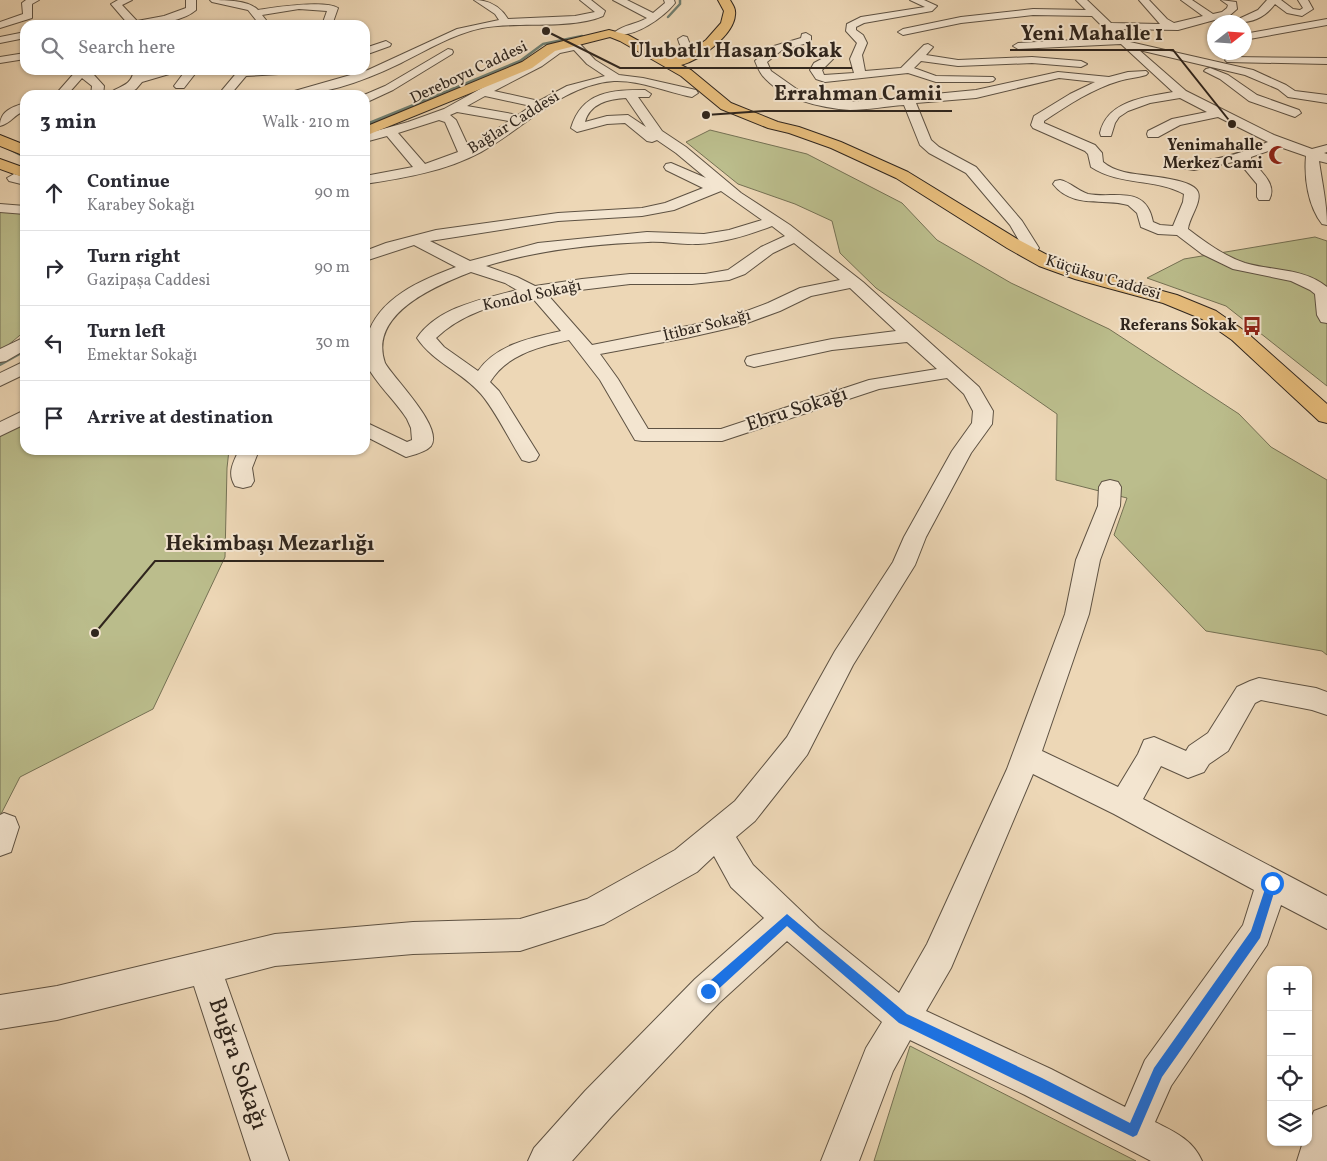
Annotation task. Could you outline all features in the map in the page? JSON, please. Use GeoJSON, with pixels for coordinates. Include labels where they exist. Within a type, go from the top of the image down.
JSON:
{"type":"FeatureCollection","features":[{"type":"Feature","properties":{"kind":"main road"},"geometry":{"type":"LineString","coordinates":[[669,58],[691,63],[721,32],[729,19],[729,8],[724,0]]}},
{"type":"Feature","properties":{"kind":"main road"},"geometry":{"type":"LineString","coordinates":[[370,130],[527,65],[551,48],[612,32]]}},
{"type":"Feature","properties":{"kind":"main road","name":"Küçüksu Caddesi"},"geometry":{"type":"LineString","coordinates":[[612,32],[669,58],[691,63],[709,91],[726,106],[752,117],[836,145],[902,175],[1013,244],[1046,262],[1082,275],[1170,299],[1209,315],[1239,336],[1327,416]]}},
{"type":"Feature","properties":{"kind":"main road","name":"Dereboyu Caddesi"},"geometry":{"type":"LineString","coordinates":[[534,43],[554,37],[612,32]]}},
{"type":"Feature","properties":{"kind":"main road","name":"Dereboyu Caddesi"},"geometry":{"type":"LineString","coordinates":[[370,116],[500,62]]}},
{"type":"Feature","properties":{"kind":"main road","name":"Küçüksu Caddesi"},"geometry":{"type":"LineString","coordinates":[[752,117],[843,144],[910,174],[1030,248],[1082,268],[1173,292],[1212,310],[1245,331],[1327,404]]}},
{"type":"Feature","properties":{"kind":"main road"},"geometry":{"type":"LineString","coordinates":[[0,140],[20,149]]}},
{"type":"Feature","properties":{"kind":"main road"},"geometry":{"type":"LineString","coordinates":[[0,164],[20,176]]}},
{"type":"Feature","properties":{"kind":"street"},"geometry":{"type":"LineString","coordinates":[[0,24],[28,16],[26,3],[34,0]]}},
{"type":"Feature","properties":{"kind":"street"},"geometry":{"type":"LineString","coordinates":[[215,0],[244,5],[257,13],[262,20]]}},
{"type":"Feature","properties":{"kind":"street"},"geometry":{"type":"LineString","coordinates":[[479,0],[499,12],[505,22]]}},
{"type":"Feature","properties":{"kind":"street"},"geometry":{"type":"LineString","coordinates":[[370,72],[419,51],[450,34],[575,22],[599,14],[600,11],[585,0]]}},
{"type":"Feature","properties":{"kind":"street"},"geometry":{"type":"LineString","coordinates":[[618,0],[631,5],[645,14],[656,17]]}},
{"type":"Feature","properties":{"kind":"street"},"geometry":{"type":"LineString","coordinates":[[612,32],[635,28],[656,17],[670,3],[670,0]]}},
{"type":"Feature","properties":{"kind":"street"},"geometry":{"type":"LineString","coordinates":[[862,75],[854,60],[856,52],[862,43],[859,37],[851,31],[851,26],[861,20],[929,9],[932,6],[915,0]]}},
{"type":"Feature","properties":{"kind":"street"},"geometry":{"type":"LineString","coordinates":[[1066,0],[1082,1],[1125,42],[1149,73],[1182,94],[1254,131],[1327,159]]}},
{"type":"Feature","properties":{"kind":"street"},"geometry":{"type":"LineString","coordinates":[[1144,0],[1161,20],[1171,27]]}},
{"type":"Feature","properties":{"kind":"street"},"geometry":{"type":"LineString","coordinates":[[1186,0],[1207,17]]}},
{"type":"Feature","properties":{"kind":"street"},"geometry":{"type":"LineString","coordinates":[[1224,15],[1232,9],[1233,4],[1226,0]]}},
{"type":"Feature","properties":{"kind":"street"},"geometry":{"type":"LineString","coordinates":[[1252,17],[1260,14],[1274,0],[1290,11],[1302,13],[1308,9],[1303,0]]}},
{"type":"Feature","properties":{"kind":"street"},"geometry":{"type":"LineString","coordinates":[[123,1],[133,20]]}},
{"type":"Feature","properties":{"kind":"street"},"geometry":{"type":"LineString","coordinates":[[244,5],[256,2]]}},
{"type":"Feature","properties":{"kind":"street"},"geometry":{"type":"LineString","coordinates":[[160,20],[191,5]]}},
{"type":"Feature","properties":{"kind":"street"},"geometry":{"type":"LineString","coordinates":[[188,20],[191,5]]}},
{"type":"Feature","properties":{"kind":"street"},"geometry":{"type":"LineString","coordinates":[[257,13],[299,6],[333,8],[329,20]]}},
{"type":"Feature","properties":{"kind":"street"},"geometry":{"type":"LineString","coordinates":[[827,59],[818,65],[816,70],[820,77],[825,79],[908,69],[918,57],[934,48],[903,32],[961,20],[1033,12],[1096,13]]}},
{"type":"Feature","properties":{"kind":"street"},"geometry":{"type":"LineString","coordinates":[[451,22],[490,30],[505,22],[587,17]]}},
{"type":"Feature","properties":{"kind":"street"},"geometry":{"type":"LineString","coordinates":[[1108,26],[1171,27],[1207,23]]}},
{"type":"Feature","properties":{"kind":"street"},"geometry":{"type":"LineString","coordinates":[[1252,35],[1323,23]]}},
{"type":"Feature","properties":{"kind":"street"},"geometry":{"type":"LineString","coordinates":[[1252,48],[1292,33],[1320,29],[1323,23]]}},
{"type":"Feature","properties":{"kind":"street"},"geometry":{"type":"LineString","coordinates":[[1153,27],[1156,36],[1182,38]]}},
{"type":"Feature","properties":{"kind":"street"},"geometry":{"type":"LineString","coordinates":[[1070,32],[1075,35],[1077,43]]}},
{"type":"Feature","properties":{"kind":"street"},"geometry":{"type":"LineString","coordinates":[[0,40],[20,36]]}},
{"type":"Feature","properties":{"kind":"street"},"geometry":{"type":"LineString","coordinates":[[806,36],[807,40],[778,48],[761,61],[766,73],[776,82],[794,93],[827,104],[852,106],[909,102],[976,94],[1058,75]]}},
{"type":"Feature","properties":{"kind":"street"},"geometry":{"type":"LineString","coordinates":[[683,39],[685,47],[689,52],[691,63]]}},
{"type":"Feature","properties":{"kind":"street"},"geometry":{"type":"LineString","coordinates":[[1011,47],[1125,42],[1191,59],[1220,63],[1327,61]]}},
{"type":"Feature","properties":{"kind":"street"},"geometry":{"type":"LineString","coordinates":[[370,50],[386,44]]}},
{"type":"Feature","properties":{"kind":"street"},"geometry":{"type":"LineString","coordinates":[[370,137],[456,108],[504,80],[532,67],[556,51],[576,46],[592,62],[617,78]]}},
{"type":"Feature","properties":{"kind":"street"},"geometry":{"type":"LineString","coordinates":[[370,97],[390,88],[455,48]]}},
{"type":"Feature","properties":{"kind":"street"},"geometry":{"type":"LineString","coordinates":[[1191,59],[1207,51]]}},
{"type":"Feature","properties":{"kind":"street"},"geometry":{"type":"LineString","coordinates":[[1172,54],[1224,77],[1253,98],[1295,113],[1254,131]]}},
{"type":"Feature","properties":{"kind":"street"},"geometry":{"type":"LineString","coordinates":[[0,60],[20,57]]}},
{"type":"Feature","properties":{"kind":"street"},"geometry":{"type":"LineString","coordinates":[[918,57],[958,63],[1032,60],[1149,73]]}},
{"type":"Feature","properties":{"kind":"street"},"geometry":{"type":"LineString","coordinates":[[1220,63],[1225,60]]}},
{"type":"Feature","properties":{"kind":"street"},"geometry":{"type":"LineString","coordinates":[[1220,63],[1263,77],[1292,94],[1301,97],[1327,99]]}},
{"type":"Feature","properties":{"kind":"street"},"geometry":{"type":"LineString","coordinates":[[532,67],[541,71],[564,92]]}},
{"type":"Feature","properties":{"kind":"street"},"geometry":{"type":"LineString","coordinates":[[908,69],[917,76],[956,80],[1058,75],[1111,80]]}},
{"type":"Feature","properties":{"kind":"street"},"geometry":{"type":"LineString","coordinates":[[1149,73],[1111,80],[1079,94],[1038,119],[1037,125],[1090,148],[1095,153],[1096,164],[1102,170],[1130,177],[1171,182],[1183,186],[1192,192],[1192,200],[1181,220],[1180,230]]}},
{"type":"Feature","properties":{"kind":"street"},"geometry":{"type":"LineString","coordinates":[[66,90],[78,75]]}},
{"type":"Feature","properties":{"kind":"street"},"geometry":{"type":"LineString","coordinates":[[86,75],[90,77],[97,90]]}},
{"type":"Feature","properties":{"kind":"street"},"geometry":{"type":"LineString","coordinates":[[127,90],[138,75]]}},
{"type":"Feature","properties":{"kind":"street"},"geometry":{"type":"LineString","coordinates":[[180,86],[188,75]]}},
{"type":"Feature","properties":{"kind":"street"},"geometry":{"type":"LineString","coordinates":[[228,90],[241,75]]}},
{"type":"Feature","properties":{"kind":"street"},"geometry":{"type":"LineString","coordinates":[[309,90],[350,81],[364,75]]}},
{"type":"Feature","properties":{"kind":"street","name":"Bağlar Caddesi"},"geometry":{"type":"LineString","coordinates":[[370,179],[421,168],[467,154],[541,105],[576,86],[617,78],[633,79],[692,93]]}},
{"type":"Feature","properties":{"kind":"street"},"geometry":{"type":"LineString","coordinates":[[70,85],[97,90]]}},
{"type":"Feature","properties":{"kind":"street"},"geometry":{"type":"LineString","coordinates":[[697,162],[650,137],[628,119],[607,120],[577,128],[581,112],[587,105],[606,97],[630,94],[709,91]]}},
{"type":"Feature","properties":{"kind":"street"},"geometry":{"type":"LineString","coordinates":[[484,92],[541,105]]}},
{"type":"Feature","properties":{"kind":"street"},"geometry":{"type":"LineString","coordinates":[[630,94],[657,134],[697,162],[717,187]]}},
{"type":"Feature","properties":{"kind":"street"},"geometry":{"type":"LineString","coordinates":[[1106,133],[1106,128],[1111,119],[1122,109],[1138,103],[1182,94]]}},
{"type":"Feature","properties":{"kind":"street"},"geometry":{"type":"LineString","coordinates":[[909,102],[919,123],[924,142],[934,150],[971,170],[1005,208],[1030,248]]}},
{"type":"Feature","properties":{"kind":"street"},"geometry":{"type":"LineString","coordinates":[[456,108],[520,119]]}},
{"type":"Feature","properties":{"kind":"street"},"geometry":{"type":"LineString","coordinates":[[0,122],[6,120],[12,111],[20,109]]}},
{"type":"Feature","properties":{"kind":"street"},"geometry":{"type":"LineString","coordinates":[[419,110],[450,120],[462,148],[467,154]]}},
{"type":"Feature","properties":{"kind":"street"},"geometry":{"type":"LineString","coordinates":[[1153,134],[1176,122],[1218,113]]}},
{"type":"Feature","properties":{"kind":"street"},"geometry":{"type":"LineString","coordinates":[[389,131],[401,142],[421,168]]}},
{"type":"Feature","properties":{"kind":"street"},"geometry":{"type":"LineString","coordinates":[[1174,163],[1193,166],[1245,155],[1280,142]]}},
{"type":"Feature","properties":{"kind":"street"},"geometry":{"type":"LineString","coordinates":[[1313,154],[1327,147]]}},
{"type":"Feature","properties":{"kind":"street"},"geometry":{"type":"LineString","coordinates":[[1313,154],[1316,201],[1320,214],[1327,221]]}},
{"type":"Feature","properties":{"kind":"street"},"geometry":{"type":"LineString","coordinates":[[1245,155],[1244,160],[1264,184],[1264,197]]}},
{"type":"Feature","properties":{"kind":"street"},"geometry":{"type":"LineString","coordinates":[[0,1012],[56,1002],[275,950],[413,938],[520,935],[593,912],[686,861],[745,811],[798,746],[844,658],[903,565],[915,536],[962,451],[982,424],[983,411],[972,391],[851,282],[795,237],[773,221],[717,187],[671,167]]}},
{"type":"Feature","properties":{"kind":"street"},"geometry":{"type":"LineString","coordinates":[[1060,184],[1088,198],[1132,200],[1142,207],[1146,215],[1146,224],[1152,227],[1168,231],[1180,230],[1211,254],[1252,270],[1299,278],[1312,284],[1323,292],[1327,299],[1327,318]]}},
{"type":"Feature","properties":{"kind":"street"},"geometry":{"type":"LineString","coordinates":[[370,254],[436,234],[558,217],[642,212],[669,207],[717,187]]}},
{"type":"Feature","properties":{"kind":"street"},"geometry":{"type":"LineString","coordinates":[[0,208],[20,210]]}},
{"type":"Feature","properties":{"kind":"street"},"geometry":{"type":"LineString","coordinates":[[370,431],[406,450],[422,443],[421,428],[403,398],[383,375],[373,358],[374,342],[386,315],[396,305],[434,282],[469,267],[537,248],[650,237],[704,239],[756,228],[773,221]]}},
{"type":"Feature","properties":{"kind":"street","name":"Kondol Sokağı"},"geometry":{"type":"LineString","coordinates":[[529,455],[489,391],[438,351],[426,338],[433,329],[471,309],[532,292],[632,279],[708,278],[731,275],[769,248],[795,237]]}},
{"type":"Feature","properties":{"kind":"street"},"geometry":{"type":"LineString","coordinates":[[415,240],[469,267],[511,280],[541,297],[588,351]]}},
{"type":"Feature","properties":{"kind":"street"},"geometry":{"type":"LineString","coordinates":[[1279,274],[1308,273],[1327,276]]}},
{"type":"Feature","properties":{"kind":"street","name":"İtibar Sokağı"},"geometry":{"type":"LineString","coordinates":[[588,351],[686,333],[733,322],[774,307],[806,292],[851,282]]}},
{"type":"Feature","properties":{"kind":"street"},"geometry":{"type":"LineString","coordinates":[[480,383],[494,364],[514,352],[531,344],[573,334]]}},
{"type":"Feature","properties":{"kind":"street"},"geometry":{"type":"LineString","coordinates":[[754,361],[831,344],[879,337],[911,336]]}},
{"type":"Feature","properties":{"kind":"street"},"geometry":{"type":"LineString","coordinates":[[0,345],[20,338]]}},
{"type":"Feature","properties":{"kind":"street"},"geometry":{"type":"LineString","coordinates":[[0,357],[20,345]]}},
{"type":"Feature","properties":{"kind":"street","name":"Ebru Sokağı"},"geometry":{"type":"LineString","coordinates":[[588,351],[610,379],[642,435],[722,434],[876,384],[950,372]]}},
{"type":"Feature","properties":{"kind":"street"},"geometry":{"type":"LineString","coordinates":[[0,380],[20,369]]}},
{"type":"Feature","properties":{"kind":"street"},"geometry":{"type":"LineString","coordinates":[[0,430],[20,419]]}},
{"type":"Feature","properties":{"kind":"street"},"geometry":{"type":"LineString","coordinates":[[244,481],[241,468],[247,455]]}},
{"type":"Feature","properties":{"kind":"street"},"geometry":{"type":"LineString","coordinates":[[840,1161],[879,1061],[939,956],[1026,757],[1077,614],[1088,560],[1109,506],[1110,486]]}},
{"type":"Feature","properties":{"kind":"street"},"geometry":{"type":"LineString","coordinates":[[1124,804],[1150,760],[1154,749],[1188,765],[1194,763],[1198,755],[1218,742],[1246,695],[1259,689],[1316,700],[1327,704]]}},
{"type":"Feature","properties":{"kind":"street"},"geometry":{"type":"LineString","coordinates":[[1026,757],[1124,804],[1327,912]]}},
{"type":"Feature","properties":{"kind":"street"},"geometry":{"type":"LineString","coordinates":[[718,834],[742,876],[787,919],[903,1018],[1029,1078],[1161,1145],[1183,1161]]}},
{"type":"Feature","properties":{"kind":"street"},"geometry":{"type":"LineString","coordinates":[[1133,1131],[1158,1073],[1256,934],[1272,883]]}},
{"type":"Feature","properties":{"kind":"street"},"geometry":{"type":"LineString","coordinates":[[547,1161],[598,1104],[708,991],[787,919]]}},
{"type":"Feature","properties":{"kind":"street","name":"Buğra Sokağı"},"geometry":{"type":"LineString","coordinates":[[204,966],[228,1042],[270,1161]]}},
{"type":"Feature","properties":{"kind":"street"},"geometry":{"type":"LineString","coordinates":[[1316,1161],[1327,1124]]}},
{"type":"Feature","properties":{"kind":"green space"},"geometry":{"type":"Polygon","coordinates":[[[710,130],[807,154],[902,203],[937,240],[1011,283],[1109,329],[1239,414],[1271,447],[1327,480],[1327,655],[1322,651],[1206,631],[1114,535],[1127,498],[1056,480],[1057,414],[876,288],[840,253],[832,221],[795,204],[738,184],[686,142],[710,130]]]}},
{"type":"Feature","properties":{"kind":"green space"},"geometry":{"type":"Polygon","coordinates":[[[0,209],[20,211],[20,335],[7,346],[0,349],[0,209]]]}},
{"type":"Feature","properties":{"kind":"green space"},"geometry":{"type":"Polygon","coordinates":[[[1315,237],[1327,241],[1327,386],[1226,306],[1147,278],[1184,259],[1315,237]]]}},
{"type":"Feature","properties":{"kind":"green space"},"geometry":{"type":"Polygon","coordinates":[[[20,421],[20,455],[228,455],[225,557],[153,709],[20,777],[0,816],[0,430],[20,421]]]}},
{"type":"Feature","properties":{"kind":"green space"},"geometry":{"type":"Polygon","coordinates":[[[910,1046],[1136,1161],[874,1161],[910,1046]]]}},
{"type":"Feature","properties":{"kind":"waterway"},"geometry":{"type":"LineString","coordinates":[[668,17],[680,4],[680,0]]}},
{"type":"Feature","properties":{"kind":"waterway"},"geometry":{"type":"LineString","coordinates":[[421,102],[520,61],[543,44],[582,36]]}},
{"type":"Feature","properties":{"kind":"waterway"},"geometry":{"type":"LineString","coordinates":[[370,123],[424,101]]}},
{"type":"Feature","properties":{"kind":"waterway"},"geometry":{"type":"LineString","coordinates":[[0,144],[20,154]]}},
{"type":"Feature","properties":{"kind":"waterway"},"geometry":{"type":"LineString","coordinates":[[0,364],[20,353]]}},
{"type":"Feature","properties":{"kind":"place","name":"Ulubatlı Hasan Sokak"},"geometry":{"type":"Point","coordinates":[546,31]}},
{"type":"Feature","properties":{"kind":"place","name":"Errahman Camii"},"geometry":{"type":"Point","coordinates":[706,115]}},
{"type":"Feature","properties":{"kind":"place","name":"Yeni Mahalle 1"},"geometry":{"type":"Point","coordinates":[1232,124]}},
{"type":"Feature","properties":{"kind":"place","name":"Yenimahalle Merkez Cami"},"geometry":{"type":"Point","coordinates":[1278,155]}},
{"type":"Feature","properties":{"kind":"place","name":"Referans Sokak"},"geometry":{"type":"Point","coordinates":[1252,326]}},
{"type":"Feature","properties":{"kind":"place","name":"Hekimbaşı Mezarlığı"},"geometry":{"type":"Point","coordinates":[95,633]}},
{"type":"Feature","properties":{"kind":"route"},"geometry":{"type":"LineString","coordinates":[[708,991],[787,919],[808,939],[903,1018],[1038,1082],[1133,1131],[1158,1073],[1217,992],[1256,934],[1272,883]]}}]}
